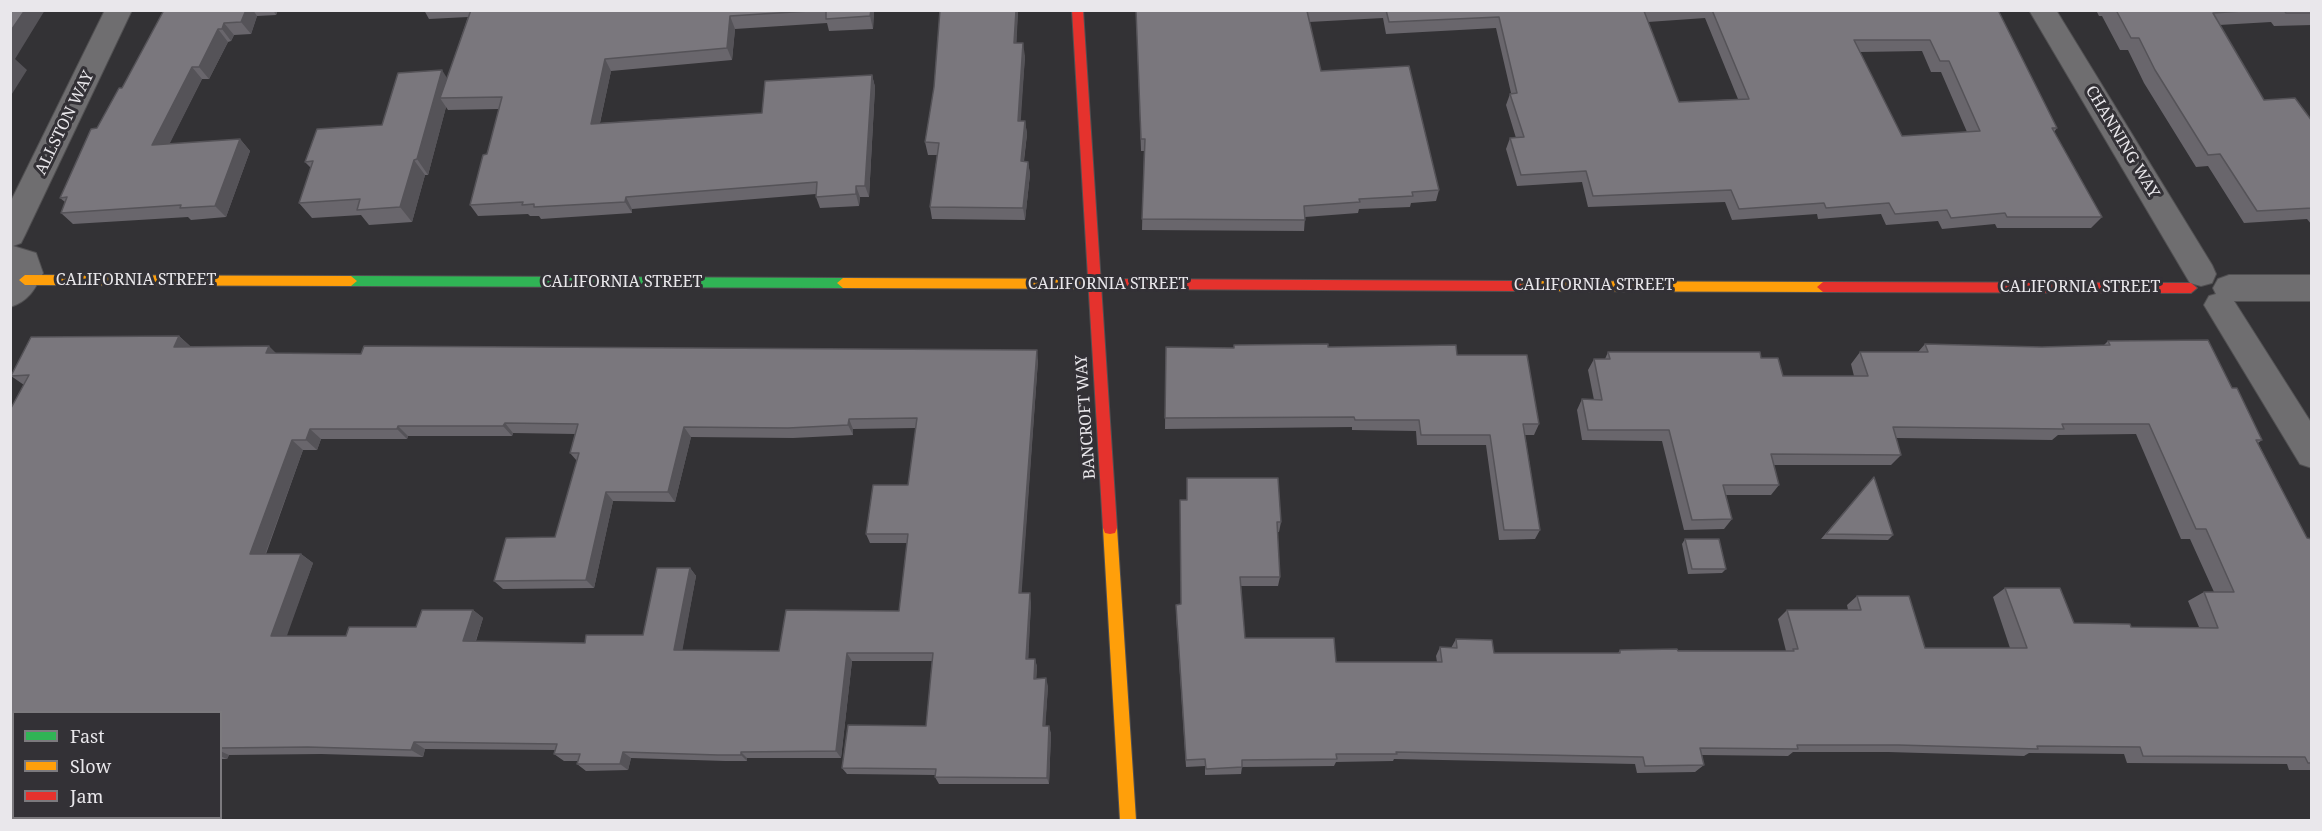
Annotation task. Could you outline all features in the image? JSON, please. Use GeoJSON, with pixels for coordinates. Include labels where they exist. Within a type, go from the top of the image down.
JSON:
{"type":"FeatureCollection","features":[{"type":"Feature","properties":{"kind":"street","name":"ALLSTON WAY"},"geometry":{"type":"LineString","coordinates":[[10,235],[119,10]]}},
{"type":"Feature","properties":{"kind":"street","name":"BANCROFT WAY"},"geometry":{"type":"LineString","coordinates":[[1077,10],[1128,820]]}},
{"type":"Feature","properties":{"kind":"street","name":"CHANNING WAY"},"geometry":{"type":"LineString","coordinates":[[2042,10],[2196,281]]}},
{"type":"Feature","properties":{"kind":"street","name":"CALIFORNIA STREET"},"geometry":{"type":"LineString","coordinates":[[15,277],[1094,283],[2196,281]]}},
{"type":"Feature","properties":{"kind":"street"},"geometry":{"type":"LineString","coordinates":[[2196,281],[2203,300],[2312,288]]}},
{"type":"Feature","properties":{"kind":"street"},"geometry":{"type":"LineString","coordinates":[[2225,296],[2312,454]]}},
{"type":"Feature","properties":{"kind":"building"},"geometry":{"type":"Polygon","coordinates":[[[10,10],[25,10],[10,32],[10,10]]]}},
{"type":"Feature","properties":{"kind":"building"},"geometry":{"type":"Polygon","coordinates":[[[164,10],[246,10],[241,22],[224,23],[222,29],[218,29],[199,67],[192,67],[152,145],[240,139],[215,206],[180,208],[181,205],[61,213],[67,197],[60,198],[91,129],[97,128],[119,88],[122,88],[164,10]]]}},
{"type":"Feature","properties":{"kind":"building"},"geometry":{"type":"Polygon","coordinates":[[[471,10],[825,10],[730,16],[727,48],[605,59],[591,124],[762,113],[765,81],[872,75],[865,186],[856,186],[856,194],[816,197],[817,182],[626,197],[625,202],[534,207],[534,204],[522,205],[523,202],[470,205],[483,155],[487,154],[502,97],[440,98],[471,10]]]}},
{"type":"Feature","properties":{"kind":"building"},"geometry":{"type":"Polygon","coordinates":[[[826,10],[871,10],[870,16],[826,19],[826,10]]]}},
{"type":"Feature","properties":{"kind":"building"},"geometry":{"type":"Polygon","coordinates":[[[940,10],[1016,10],[1014,43],[1023,43],[1018,121],[1025,121],[1021,161],[1028,162],[1023,208],[930,207],[939,143],[925,142],[934,87],[940,10]]]}},
{"type":"Feature","properties":{"kind":"building"},"geometry":{"type":"Polygon","coordinates":[[[1136,10],[1309,10],[1307,11],[1321,71],[1409,66],[1439,190],[1412,192],[1413,196],[1359,199],[1360,202],[1304,206],[1305,220],[1142,219],[1145,139],[1141,139],[1136,10]]]}},
{"type":"Feature","properties":{"kind":"building"},"geometry":{"type":"Polygon","coordinates":[[[1386,10],[1646,10],[1644,11],[1679,102],[1749,99],[1712,10],[1998,10],[2057,128],[2052,128],[2102,217],[2007,217],[2005,213],[1951,218],[1947,210],[1895,214],[1889,203],[1826,208],[1824,203],[1739,209],[1731,190],[1593,196],[1586,171],[1521,175],[1510,138],[1524,137],[1510,94],[1517,93],[1499,17],[1389,22],[1386,10]],[[1854,40],[1902,136],[1980,131],[1949,61],[1940,61],[1930,40],[1854,40]]]}},
{"type":"Feature","properties":{"kind":"building"},"geometry":{"type":"Polygon","coordinates":[[[2116,10],[2257,10],[2213,13],[2264,100],[2295,98],[2312,121],[2312,208],[2257,211],[2220,154],[2208,155],[2155,70],[2139,38],[2131,38],[2116,10]]]}},
{"type":"Feature","properties":{"kind":"building"},"geometry":{"type":"Polygon","coordinates":[[[2284,10],[2312,10],[2312,13],[2286,13],[2284,10]]]}},
{"type":"Feature","properties":{"kind":"building"},"geometry":{"type":"Polygon","coordinates":[[[442,70],[417,159],[414,160],[400,207],[357,210],[360,199],[299,203],[313,161],[305,162],[317,129],[382,125],[398,73],[442,70]]]}},
{"type":"Feature","properties":{"kind":"building"},"geometry":{"type":"Polygon","coordinates":[[[179,336],[174,347],[269,346],[266,353],[361,354],[364,346],[1037,350],[1019,593],[1030,593],[1026,659],[1035,659],[1034,679],[1046,678],[1043,726],[1049,726],[1047,778],[935,777],[936,769],[842,768],[848,725],[926,726],[933,653],[847,653],[836,751],[741,752],[741,755],[623,752],[620,764],[577,764],[580,754],[554,754],[557,744],[414,742],[411,750],[308,747],[222,748],[222,711],[12,711],[12,750],[10,750],[10,410],[29,375],[11,376],[31,337],[179,336]],[[917,418],[849,419],[848,425],[788,428],[684,427],[668,492],[606,492],[586,580],[494,581],[506,538],[555,537],[579,453],[570,453],[578,424],[505,423],[503,426],[310,429],[306,440],[292,440],[250,554],[301,554],[271,636],[346,636],[349,627],[416,627],[422,610],[473,610],[463,641],[585,643],[586,635],[643,635],[657,568],[690,568],[674,650],[779,651],[786,610],[899,611],[908,534],[866,534],[873,485],[908,485],[917,418]]]}},
{"type":"Feature","properties":{"kind":"building"},"geometry":{"type":"Polygon","coordinates":[[[2208,340],[2232,388],[2237,388],[2262,440],[2256,440],[2307,538],[2312,539],[2312,763],[2308,763],[2305,757],[2143,756],[2140,747],[2037,746],[2038,749],[1899,745],[1797,745],[1798,749],[1700,748],[1704,765],[1645,766],[1643,757],[1396,752],[1397,754],[1336,754],[1337,759],[1242,760],[1242,767],[1206,769],[1205,759],[1186,760],[1176,605],[1181,604],[1180,500],[1187,500],[1187,478],[1278,478],[1281,522],[1277,522],[1280,577],[1240,577],[1245,638],[1334,638],[1336,662],[1442,662],[1440,647],[1457,648],[1456,639],[1492,640],[1494,653],[1620,653],[1620,650],[1677,649],[1678,651],[1794,651],[1793,649],[1798,649],[1787,610],[1861,610],[1857,596],[1909,596],[1925,648],[2027,648],[2005,588],[2060,588],[2074,623],[2130,624],[2131,627],[2218,628],[2204,592],[2234,592],[2206,529],[2196,529],[2149,424],[2062,424],[2064,429],[1893,427],[1901,455],[1771,454],[1779,485],[1723,485],[1732,519],[1692,520],[1669,430],[1588,430],[1582,399],[1602,400],[1594,359],[1610,359],[1608,352],[1760,352],[1761,358],[1778,358],[1783,376],[1868,376],[1860,352],[1928,352],[1925,344],[2042,347],[2110,345],[2108,341],[2208,340]]]}},
{"type":"Feature","properties":{"kind":"building"},"geometry":{"type":"Polygon","coordinates":[[[1328,344],[1328,347],[1456,345],[1457,355],[1527,355],[1539,424],[1523,424],[1540,530],[1504,530],[1490,435],[1421,435],[1419,420],[1355,420],[1354,417],[1165,418],[1166,347],[1234,348],[1234,345],[1328,344]]]}},
{"type":"Feature","properties":{"kind":"building"},"geometry":{"type":"Polygon","coordinates":[[[1874,477],[1893,535],[1826,534],[1874,477]]]}},
{"type":"Feature","properties":{"kind":"building"},"geometry":{"type":"Polygon","coordinates":[[[1685,539],[1719,539],[1726,569],[1692,569],[1685,539]]]}},
{"type":"Feature","properties":{"kind":"traffic: fast"},"geometry":{"type":"LineString","coordinates":[[351,281],[843,283]]}},
{"type":"Feature","properties":{"kind":"traffic: slow"},"geometry":{"type":"LineString","coordinates":[[25,280],[351,281]]}},
{"type":"Feature","properties":{"kind":"traffic: slow"},"geometry":{"type":"LineString","coordinates":[[843,283],[1119,284]]}},
{"type":"Feature","properties":{"kind":"traffic: slow"},"geometry":{"type":"LineString","coordinates":[[1517,286],[1823,287]]}},
{"type":"Feature","properties":{"kind":"traffic: slow"},"geometry":{"type":"LineString","coordinates":[[1110,528],[1128,820]]}},
{"type":"Feature","properties":{"kind":"traffic: jam"},"geometry":{"type":"LineString","coordinates":[[1077,10],[1110,528]]}},
{"type":"Feature","properties":{"kind":"traffic: jam"},"geometry":{"type":"LineString","coordinates":[[1119,284],[1517,286]]}},
{"type":"Feature","properties":{"kind":"traffic: jam"},"geometry":{"type":"LineString","coordinates":[[1823,287],[2191,288]]}}]}
